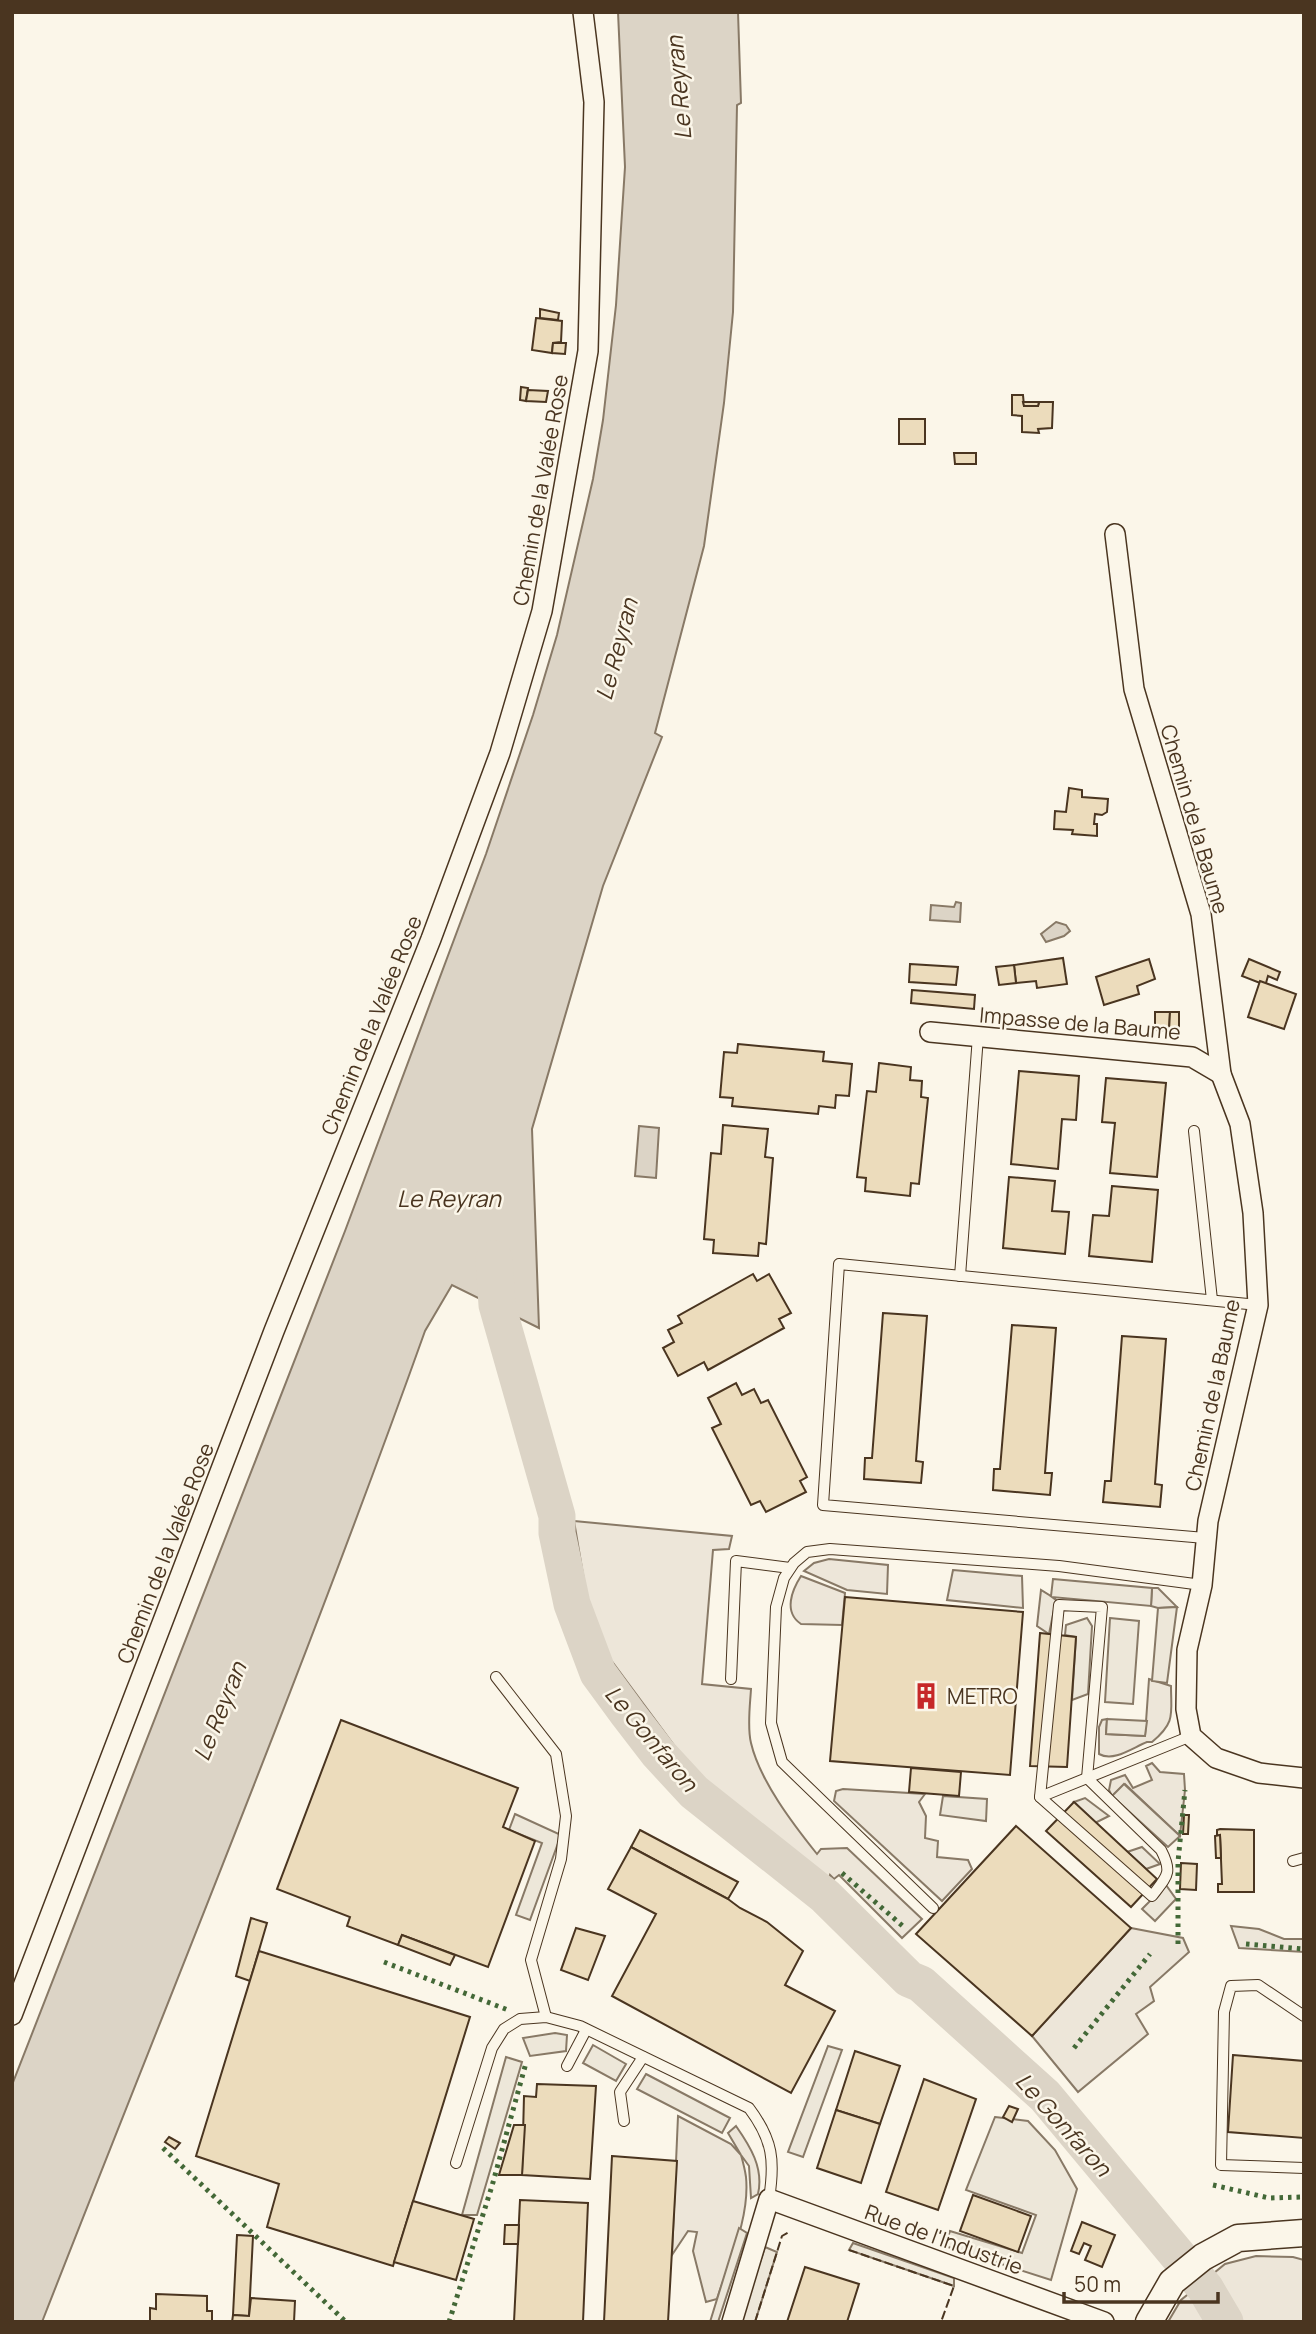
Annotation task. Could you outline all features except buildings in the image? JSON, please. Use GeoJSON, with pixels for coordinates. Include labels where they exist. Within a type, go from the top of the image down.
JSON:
{"type":"FeatureCollection","features":[{"type":"Feature","properties":{"kind":"main road"},"geometry":{"type":"LineString","coordinates":[[1149,2322],[1172,2282],[1203,2257],[1238,2238],[1298,2237]]}},
{"type":"Feature","properties":{"kind":"street","name":"Chemin de la Valée Rose"},"geometry":{"type":"LineString","coordinates":[[12,2015],[274,1331],[431,939],[500,752],[542,611],[588,351],[594,102],[583,12]]}},
{"type":"Feature","properties":{"kind":"street","name":"Chemin de la Baume"},"geometry":{"type":"LineString","coordinates":[[1115,534],[1134,689],[1201,914],[1221,1074],[1240,1125],[1253,1213],[1258,1305],[1205,1538],[1202,1585],[1187,1650],[1186,1709],[1191,1736]]}},
{"type":"Feature","properties":{"kind":"street","name":"Impasse de la Baume"},"geometry":{"type":"LineString","coordinates":[[930,1032],[1192,1056],[1221,1074]]}},
{"type":"Feature","properties":{"kind":"street"},"geometry":{"type":"LineString","coordinates":[[1191,1736],[1216,1758],[1259,1773],[1304,1778]]}},
{"type":"Feature","properties":{"kind":"street"},"geometry":{"type":"LineString","coordinates":[[732,2322],[769,2199]]}},
{"type":"Feature","properties":{"kind":"street","name":"Rue de l'Industrie"},"geometry":{"type":"LineString","coordinates":[[769,2199],[1104,2322]]}},
{"type":"Feature","properties":{"kind":"lane"},"geometry":{"type":"LineString","coordinates":[[960,1276],[978,1036]]}},
{"type":"Feature","properties":{"kind":"lane"},"geometry":{"type":"LineString","coordinates":[[1194,1131],[1212,1300]]}},
{"type":"Feature","properties":{"kind":"lane"},"geometry":{"type":"LineString","coordinates":[[1205,1538],[822,1505],[839,1264],[1258,1305]]}},
{"type":"Feature","properties":{"kind":"lane"},"geometry":{"type":"LineString","coordinates":[[933,1908],[782,1762],[771,1723],[771,1710],[776,1606],[784,1578],[790,1568],[807,1552],[830,1549],[1059,1566],[1202,1585]]}},
{"type":"Feature","properties":{"kind":"lane"},"geometry":{"type":"LineString","coordinates":[[731,1679],[737,1561],[790,1568]]}},
{"type":"Feature","properties":{"kind":"lane"},"geometry":{"type":"LineString","coordinates":[[1040,1797],[1059,1605],[1102,1607],[1087,1778]]}},
{"type":"Feature","properties":{"kind":"lane"},"geometry":{"type":"LineString","coordinates":[[496,1677],[556,1754],[566,1816],[561,1859],[531,1960],[546,2017]]}},
{"type":"Feature","properties":{"kind":"lane"},"geometry":{"type":"LineString","coordinates":[[1040,1797],[1191,1736]]}},
{"type":"Feature","properties":{"kind":"lane"},"geometry":{"type":"LineString","coordinates":[[1040,1797],[1152,1896],[1167,1876],[1168,1864],[1161,1850],[1087,1778]]}},
{"type":"Feature","properties":{"kind":"lane"},"geometry":{"type":"LineString","coordinates":[[1304,2015],[1258,1985],[1231,1986],[1224,2012],[1221,2165],[1304,2168]]}},
{"type":"Feature","properties":{"kind":"lane"},"geometry":{"type":"LineString","coordinates":[[456,2163],[492,2048],[504,2029],[520,2019],[546,2017],[586,2030],[749,2108],[761,2124],[772,2152],[773,2174],[769,2199]]}},
{"type":"Feature","properties":{"kind":"lane"},"geometry":{"type":"LineString","coordinates":[[567,2066],[586,2030]]}},
{"type":"Feature","properties":{"kind":"lane"},"geometry":{"type":"LineString","coordinates":[[624,2121],[620,2092],[643,2057]]}},
{"type":"Feature","properties":{"kind":"shaded area"},"geometry":{"type":"Polygon","coordinates":[[[574,1521],[732,1536],[729,1549],[713,1550],[702,1684],[751,1689],[750,1737],[755,1757],[770,1787],[817,1854],[821,1849],[847,1848],[922,1919],[902,1938],[839,1875],[834,1879],[830,1875],[826,1889],[699,1779],[608,1656],[587,1598],[574,1521]]]}},
{"type":"Feature","properties":{"kind":"shaded area"},"geometry":{"type":"Polygon","coordinates":[[[829,1559],[888,1565],[887,1594],[847,1590],[804,1571],[814,1563],[829,1559]]]}},
{"type":"Feature","properties":{"kind":"shaded area"},"geometry":{"type":"Polygon","coordinates":[[[953,1570],[1022,1576],[1023,1608],[947,1600],[953,1570]]]}},
{"type":"Feature","properties":{"kind":"shaded area"},"geometry":{"type":"Polygon","coordinates":[[[801,1576],[845,1593],[842,1625],[801,1624],[795,1619],[791,1601],[801,1576]]]}},
{"type":"Feature","properties":{"kind":"shaded area"},"geometry":{"type":"Polygon","coordinates":[[[1053,1579],[1152,1588],[1151,1606],[1052,1597],[1056,1600],[1049,1634],[1037,1626],[1041,1590],[1051,1596],[1053,1579]]]}},
{"type":"Feature","properties":{"kind":"shaded area"},"geometry":{"type":"Polygon","coordinates":[[[1152,1588],[1158,1588],[1177,1607],[1151,1606],[1152,1588]]]}},
{"type":"Feature","properties":{"kind":"shaded area"},"geometry":{"type":"Polygon","coordinates":[[[1177,1607],[1167,1683],[1152,1681],[1158,1608],[1177,1607]]]}},
{"type":"Feature","properties":{"kind":"shaded area"},"geometry":{"type":"Polygon","coordinates":[[[1087,1618],[1092,1626],[1088,1694],[1072,1700],[1076,1637],[1065,1635],[1066,1625],[1087,1618]]]}},
{"type":"Feature","properties":{"kind":"shaded area"},"geometry":{"type":"Polygon","coordinates":[[[1110,1618],[1139,1621],[1133,1704],[1105,1702],[1110,1618]]]}},
{"type":"Feature","properties":{"kind":"shaded area"},"geometry":{"type":"Polygon","coordinates":[[[1149,1679],[1171,1686],[1171,1711],[1165,1729],[1152,1742],[1123,1753],[1111,1756],[1099,1754],[1099,1727],[1102,1720],[1107,1719],[1106,1734],[1145,1736],[1149,1679]]]}},
{"type":"Feature","properties":{"kind":"shaded area"},"geometry":{"type":"Polygon","coordinates":[[[1107,1719],[1147,1721],[1145,1736],[1106,1734],[1107,1719]]]}},
{"type":"Feature","properties":{"kind":"shaded area"},"geometry":{"type":"Polygon","coordinates":[[[1152,1763],[1160,1772],[1184,1774],[1180,1836],[1125,1784],[1112,1796],[1109,1790],[1111,1780],[1125,1775],[1133,1788],[1152,1780],[1146,1766],[1152,1763]]]}},
{"type":"Feature","properties":{"kind":"shaded area"},"geometry":{"type":"Polygon","coordinates":[[[1124,1784],[1180,1836],[1168,1847],[1112,1796],[1124,1784]]]}},
{"type":"Feature","properties":{"kind":"shaded area"},"geometry":{"type":"Polygon","coordinates":[[[843,1789],[925,1794],[919,1802],[926,1816],[925,1838],[938,1841],[937,1857],[968,1860],[972,1869],[942,1901],[834,1801],[836,1791],[843,1789]]]}},
{"type":"Feature","properties":{"kind":"shaded area"},"geometry":{"type":"Polygon","coordinates":[[[943,1796],[987,1799],[986,1821],[940,1815],[943,1796]]]}},
{"type":"Feature","properties":{"kind":"shaded area"},"geometry":{"type":"Polygon","coordinates":[[[1085,1798],[1109,1816],[1095,1823],[1074,1802],[1085,1798]]]}},
{"type":"Feature","properties":{"kind":"shaded area"},"geometry":{"type":"Polygon","coordinates":[[[515,1814],[561,1835],[530,1920],[516,1915],[542,1843],[509,1830],[515,1814]]]}},
{"type":"Feature","properties":{"kind":"shaded area"},"geometry":{"type":"Polygon","coordinates":[[[1142,1847],[1160,1864],[1146,1869],[1127,1852],[1142,1847]]]}},
{"type":"Feature","properties":{"kind":"shaded area"},"geometry":{"type":"Polygon","coordinates":[[[1166,1885],[1176,1899],[1155,1921],[1142,1909],[1166,1885]]]}},
{"type":"Feature","properties":{"kind":"shaded area"},"geometry":{"type":"Polygon","coordinates":[[[1231,1926],[1259,1929],[1284,1939],[1304,1939],[1304,1952],[1239,1948],[1231,1926]]]}},
{"type":"Feature","properties":{"kind":"shaded area"},"geometry":{"type":"Polygon","coordinates":[[[1131,1928],[1183,1938],[1189,1952],[1150,1987],[1154,2001],[1136,2014],[1148,2034],[1078,2092],[1032,2036],[1131,1928]]]}},
{"type":"Feature","properties":{"kind":"shaded area"},"geometry":{"type":"Polygon","coordinates":[[[555,2033],[567,2035],[566,2051],[530,2056],[523,2038],[555,2033]]]}},
{"type":"Feature","properties":{"kind":"shaded area"},"geometry":{"type":"Polygon","coordinates":[[[593,2045],[626,2064],[616,2081],[583,2063],[593,2045]]]}},
{"type":"Feature","properties":{"kind":"shaded area"},"geometry":{"type":"Polygon","coordinates":[[[828,2046],[842,2050],[803,2157],[788,2152],[828,2046]]]}},
{"type":"Feature","properties":{"kind":"shaded area"},"geometry":{"type":"Polygon","coordinates":[[[506,2057],[522,2062],[477,2215],[462,2215],[506,2057]]]}},
{"type":"Feature","properties":{"kind":"shaded area"},"geometry":{"type":"Polygon","coordinates":[[[646,2074],[730,2118],[722,2133],[637,2089],[646,2074]]]}},
{"type":"Feature","properties":{"kind":"shaded area"},"geometry":{"type":"Polygon","coordinates":[[[678,2116],[731,2144],[741,2155],[746,2177],[745,2208],[738,2239],[717,2299],[706,2302],[693,2251],[697,2232],[688,2231],[672,2255],[678,2116]]]}},
{"type":"Feature","properties":{"kind":"shaded area"},"geometry":{"type":"Polygon","coordinates":[[[995,2117],[1028,2121],[1055,2150],[1077,2189],[1051,2280],[945,2246],[950,2231],[1022,2253],[1036,2215],[966,2190],[995,2117]]]}},
{"type":"Feature","properties":{"kind":"shaded area"},"geometry":{"type":"Polygon","coordinates":[[[736,2126],[751,2149],[759,2175],[758,2194],[751,2198],[749,2166],[728,2133],[736,2126]]]}},
{"type":"Feature","properties":{"kind":"shaded area"},"geometry":{"type":"Polygon","coordinates":[[[739,2228],[747,2233],[718,2322],[710,2322],[739,2228]]]}},
{"type":"Feature","properties":{"kind":"shaded area"},"geometry":{"type":"Polygon","coordinates":[[[853,2243],[954,2278],[954,2286],[849,2250],[853,2243]]]}},
{"type":"Feature","properties":{"kind":"shaded area"},"geometry":{"type":"Polygon","coordinates":[[[765,2247],[777,2252],[755,2322],[740,2322],[765,2247]]]}},
{"type":"Feature","properties":{"kind":"shaded area"},"geometry":{"type":"Polygon","coordinates":[[[1256,2256],[1304,2260],[1304,2322],[1168,2322],[1181,2300],[1225,2264],[1256,2256]]]}},
{"type":"Feature","properties":{"kind":"water","name":"Le Reyran"},"geometry":{"type":"Polygon","coordinates":[[[618,12],[738,12],[741,103],[737,105],[733,312],[724,403],[704,546],[655,733],[662,737],[603,886],[532,1129],[539,1328],[452,1285],[425,1331],[286,1704],[42,2322],[12,2322],[12,2085],[345,1231],[486,854],[557,635],[593,479],[603,420],[616,305],[625,167],[618,12]]]}},
{"type":"Feature","properties":{"kind":"water"},"geometry":{"type":"Polygon","coordinates":[[[956,902],[961,903],[960,922],[930,920],[931,905],[954,907],[956,902]]]}},
{"type":"Feature","properties":{"kind":"water"},"geometry":{"type":"Polygon","coordinates":[[[1056,922],[1066,925],[1070,931],[1046,942],[1041,934],[1056,922]]]}},
{"type":"Feature","properties":{"kind":"water"},"geometry":{"type":"Polygon","coordinates":[[[639,1126],[659,1128],[656,1178],[635,1176],[639,1126]]]}},
{"type":"Feature","properties":{"kind":"waterway","name":"Le Gonfaron"},"geometry":{"type":"LineString","coordinates":[[494,1259],[497,1305],[557,1516],[557,1533],[572,1604],[598,1673],[658,1753],[694,1792],[825,1896],[909,1979],[921,1984],[1045,2096],[1205,2288],[1225,2322]]}},
{"type":"Feature","properties":{"kind":"hedge"},"geometry":{"type":"LineString","coordinates":[[1178,1944],[1178,1862],[1185,1790]]}},
{"type":"Feature","properties":{"kind":"hedge"},"geometry":{"type":"LineString","coordinates":[[842,1873],[905,1928]]}},
{"type":"Feature","properties":{"kind":"hedge"},"geometry":{"type":"LineString","coordinates":[[1246,1944],[1304,1949]]}},
{"type":"Feature","properties":{"kind":"hedge"},"geometry":{"type":"LineString","coordinates":[[1074,2048],[1150,1954]]}},
{"type":"Feature","properties":{"kind":"hedge"},"geometry":{"type":"LineString","coordinates":[[384,1962],[508,2010]]}},
{"type":"Feature","properties":{"kind":"hedge"},"geometry":{"type":"LineString","coordinates":[[449,2322],[492,2186],[526,2063]]}},
{"type":"Feature","properties":{"kind":"hedge"},"geometry":{"type":"LineString","coordinates":[[163,2148],[346,2322]]}},
{"type":"Feature","properties":{"kind":"hedge"},"geometry":{"type":"LineString","coordinates":[[1213,2185],[1269,2198],[1304,2197]]}},
{"type":"Feature","properties":{"kind":"fence"},"geometry":{"type":"LineString","coordinates":[[755,2322],[782,2236],[789,2232]]}},
{"type":"Feature","properties":{"kind":"fence"},"geometry":{"type":"LineString","coordinates":[[849,2250],[954,2286],[941,2322]]}},
{"type":"Feature","properties":{"kind":"place","name":"METRO"},"geometry":{"type":"Point","coordinates":[926,1696]}}]}
